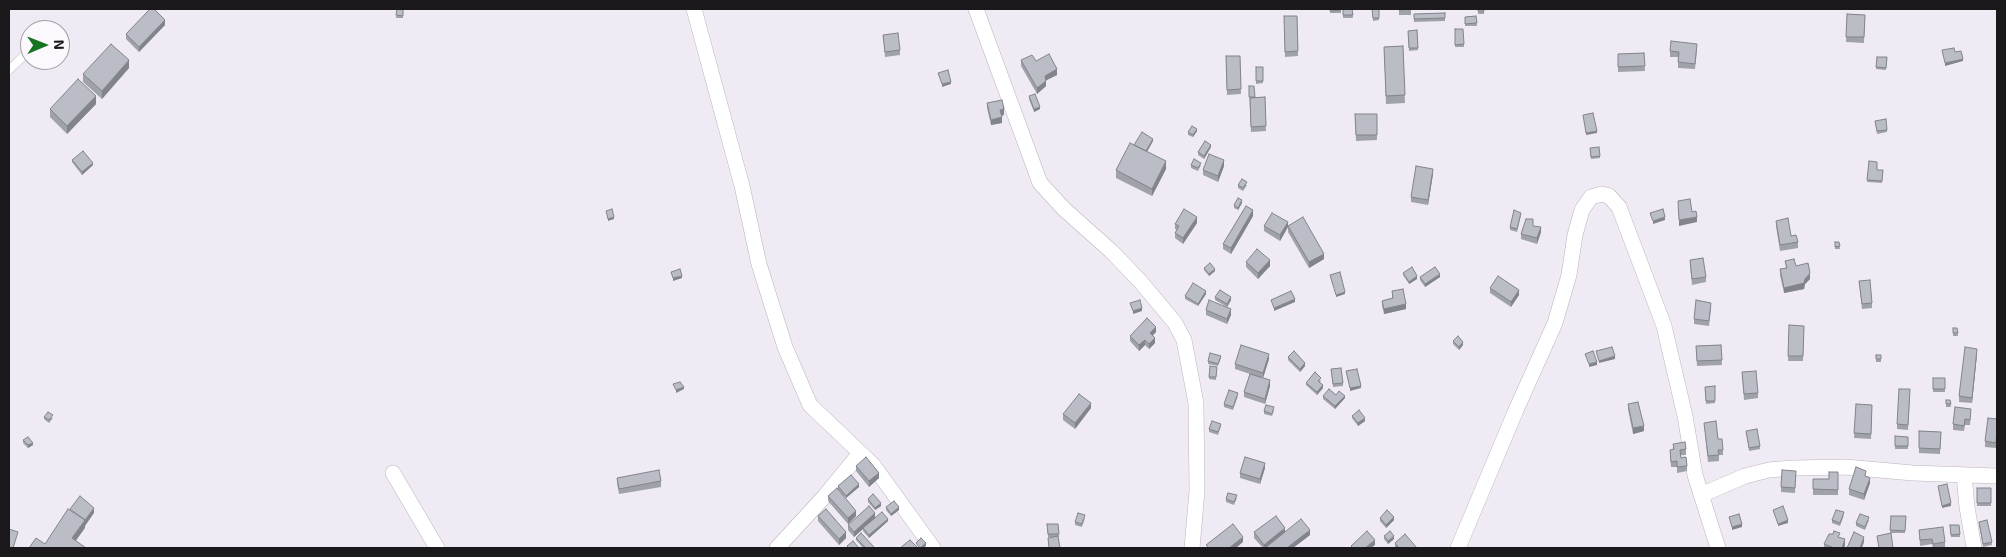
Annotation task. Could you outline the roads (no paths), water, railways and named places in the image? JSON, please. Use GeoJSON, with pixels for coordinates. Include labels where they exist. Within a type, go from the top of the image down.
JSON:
{"type":"FeatureCollection","features":[{"type":"Feature","properties":{"kind":"street"},"geometry":{"type":"LineString","coordinates":[[694,9],[742,186],[759,264],[785,346],[810,405],[873,465],[933,548]]}},
{"type":"Feature","properties":{"kind":"street"},"geometry":{"type":"LineString","coordinates":[[976,9],[1040,183],[1059,204],[1140,282],[1175,323],[1184,340],[1196,404],[1197,491],[1192,548]]}},
{"type":"Feature","properties":{"kind":"street"},"geometry":{"type":"LineString","coordinates":[[1458,548],[1557,316],[1569,275],[1575,235],[1582,210],[1586,203],[1596,195],[1609,196],[1619,207],[1664,326],[1685,416],[1695,475],[1718,548]]}},
{"type":"Feature","properties":{"kind":"street"},"geometry":{"type":"LineString","coordinates":[[782,546],[860,453]]}},
{"type":"Feature","properties":{"kind":"street"},"geometry":{"type":"LineString","coordinates":[[1701,495],[1745,476],[1769,470],[1792,468],[1846,467],[1905,473],[1997,476]]}},
{"type":"Feature","properties":{"kind":"street"},"geometry":{"type":"LineString","coordinates":[[393,473],[437,548]]}},
{"type":"Feature","properties":{"kind":"street"},"geometry":{"type":"LineString","coordinates":[[1964,474],[1974,548]]}},
{"type":"Feature","properties":{"kind":"lane"},"geometry":{"type":"LineString","coordinates":[[9,70],[20,60]]}}]}
